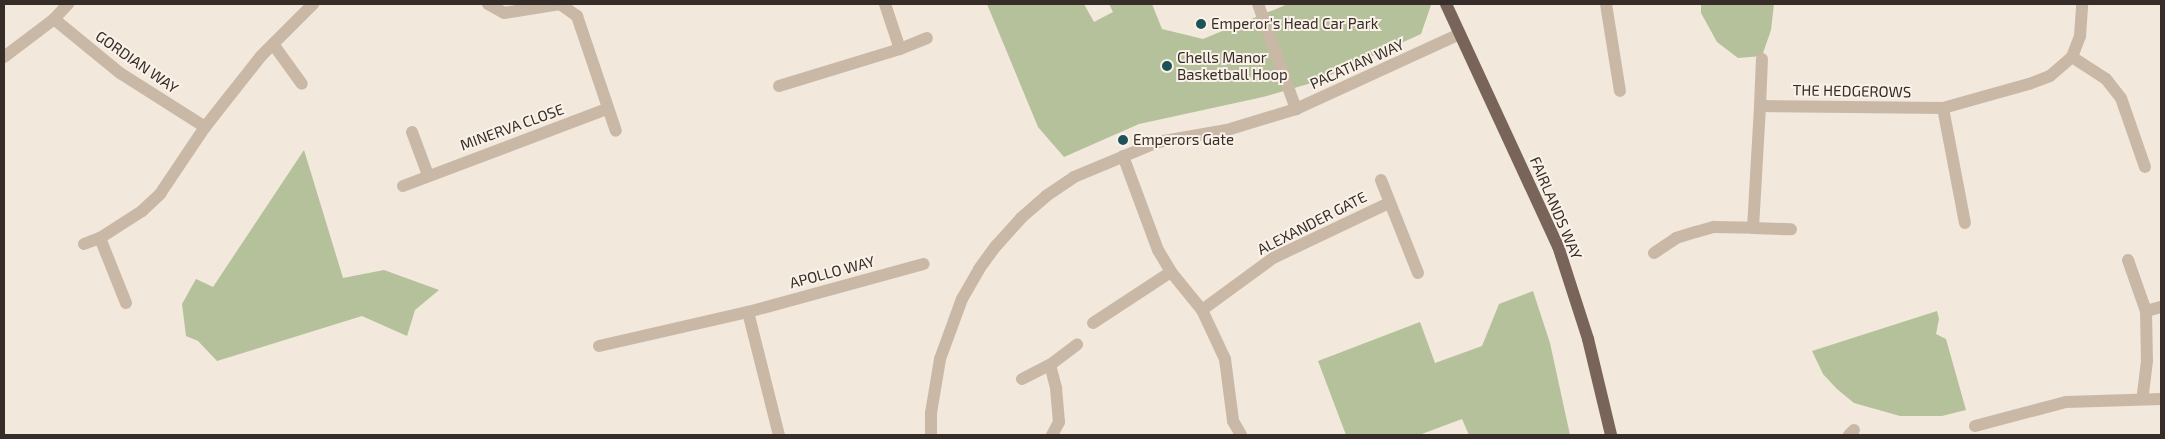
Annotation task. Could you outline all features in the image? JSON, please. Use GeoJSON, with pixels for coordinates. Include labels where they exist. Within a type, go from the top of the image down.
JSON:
{"type":"FeatureCollection","features":[{"type":"Feature","properties":{"kind":"main road","name":"FAIRLANDS WAY"},"geometry":{"type":"LineString","coordinates":[[1446,4],[1558,246],[1588,339],[1611,435]]}},
{"type":"Feature","properties":{"kind":"street"},"geometry":{"type":"LineString","coordinates":[[4,57],[54,19],[68,4]]}},
{"type":"Feature","properties":{"kind":"street"},"geometry":{"type":"LineString","coordinates":[[84,244],[100,238],[142,211],[160,194],[205,127],[261,56],[314,4]]}},
{"type":"Feature","properties":{"kind":"street"},"geometry":{"type":"LineString","coordinates":[[488,4],[504,13],[560,4],[577,16],[616,131]]}},
{"type":"Feature","properties":{"kind":"street"},"geometry":{"type":"LineString","coordinates":[[886,4],[900,49]]}},
{"type":"Feature","properties":{"kind":"street"},"geometry":{"type":"LineString","coordinates":[[1258,4],[1296,109]]}},
{"type":"Feature","properties":{"kind":"street"},"geometry":{"type":"LineString","coordinates":[[1606,4],[1620,91]]}},
{"type":"Feature","properties":{"kind":"street","name":"THE HEDGEROWS"},"geometry":{"type":"LineString","coordinates":[[1760,106],[1943,108],[2041,80],[2057,72],[2072,57],[2080,36],[2082,4]]}},
{"type":"Feature","properties":{"kind":"street","name":"GORDIAN WAY"},"geometry":{"type":"LineString","coordinates":[[54,19],[120,73],[205,127]]}},
{"type":"Feature","properties":{"kind":"street","name":"PACATIAN WAY"},"geometry":{"type":"LineString","coordinates":[[931,435],[931,413],[940,359],[962,299],[979,269],[1021,218],[1046,196],[1074,177],[1158,142],[1227,130],[1296,109],[1460,34]]}},
{"type":"Feature","properties":{"kind":"street"},"geometry":{"type":"LineString","coordinates":[[779,86],[900,49],[927,38]]}},
{"type":"Feature","properties":{"kind":"street"},"geometry":{"type":"LineString","coordinates":[[273,44],[302,84]]}},
{"type":"Feature","properties":{"kind":"street"},"geometry":{"type":"LineString","coordinates":[[2072,57],[2106,79],[2121,98],[2145,167]]}},
{"type":"Feature","properties":{"kind":"street"},"geometry":{"type":"LineString","coordinates":[[1754,228],[1762,59]]}},
{"type":"Feature","properties":{"kind":"street"},"geometry":{"type":"LineString","coordinates":[[1943,108],[1965,223]]}},
{"type":"Feature","properties":{"kind":"street","name":"MINERVA CLOSE"},"geometry":{"type":"LineString","coordinates":[[403,186],[607,109]]}},
{"type":"Feature","properties":{"kind":"street"},"geometry":{"type":"LineString","coordinates":[[412,132],[428,175]]}},
{"type":"Feature","properties":{"kind":"street"},"geometry":{"type":"LineString","coordinates":[[1123,156],[1158,250],[1171,272],[1202,310],[1225,359],[1233,421],[1241,435]]}},
{"type":"Feature","properties":{"kind":"street","name":"ALEXANDER GATE"},"geometry":{"type":"LineString","coordinates":[[1380,180],[1418,273]]}},
{"type":"Feature","properties":{"kind":"street","name":"ALEXANDER GATE"},"geometry":{"type":"LineString","coordinates":[[1202,310],[1273,258],[1389,202]]}},
{"type":"Feature","properties":{"kind":"street"},"geometry":{"type":"LineString","coordinates":[[1654,253],[1676,238],[1714,227],[1791,229]]}},
{"type":"Feature","properties":{"kind":"street"},"geometry":{"type":"LineString","coordinates":[[100,238],[126,302]]}},
{"type":"Feature","properties":{"kind":"street"},"geometry":{"type":"LineString","coordinates":[[2128,260],[2146,312],[2146,361],[2142,398]]}},
{"type":"Feature","properties":{"kind":"street","name":"APOLLO WAY"},"geometry":{"type":"LineString","coordinates":[[599,346],[748,312],[924,264]]}},
{"type":"Feature","properties":{"kind":"street"},"geometry":{"type":"LineString","coordinates":[[1093,323],[1171,272]]}},
{"type":"Feature","properties":{"kind":"street"},"geometry":{"type":"LineString","coordinates":[[2146,312],[2161,307]]}},
{"type":"Feature","properties":{"kind":"street"},"geometry":{"type":"LineString","coordinates":[[748,312],[778,435]]}},
{"type":"Feature","properties":{"kind":"street"},"geometry":{"type":"LineString","coordinates":[[1022,379],[1050,365],[1077,345]]}},
{"type":"Feature","properties":{"kind":"street"},"geometry":{"type":"LineString","coordinates":[[1050,365],[1056,388],[1060,422],[1052,435]]}},
{"type":"Feature","properties":{"kind":"street"},"geometry":{"type":"LineString","coordinates":[[1975,426],[2066,402],[2142,398],[2161,399]]}},
{"type":"Feature","properties":{"kind":"green space"},"geometry":{"type":"Polygon","coordinates":[[[987,4],[1084,4],[1094,22],[1113,12],[1109,4],[1152,4],[1162,29],[1203,39],[1288,4],[1431,5],[1421,34],[1315,82],[1263,97],[1139,124],[1064,157],[1038,127],[987,4]]]}},
{"type":"Feature","properties":{"kind":"green space"},"geometry":{"type":"Polygon","coordinates":[[[1701,4],[1774,4],[1771,30],[1762,56],[1738,58],[1717,42],[1701,13],[1701,4]]]}},
{"type":"Feature","properties":{"kind":"green space"},"geometry":{"type":"Polygon","coordinates":[[[304,150],[343,278],[384,270],[439,290],[415,310],[407,336],[362,316],[217,361],[198,341],[186,336],[182,304],[196,279],[213,287],[304,150]]]}},
{"type":"Feature","properties":{"kind":"green space"},"geometry":{"type":"Polygon","coordinates":[[[1533,291],[1550,343],[1570,435],[1469,435],[1462,419],[1419,435],[1346,435],[1318,361],[1420,322],[1435,363],[1482,346],[1499,304],[1533,291]]]}},
{"type":"Feature","properties":{"kind":"green space"},"geometry":{"type":"Polygon","coordinates":[[[1937,311],[1939,319],[1936,334],[1946,339],[1966,410],[1942,416],[1900,416],[1854,403],[1823,374],[1812,351],[1937,311]]]}},
{"type":"Feature","properties":{"kind":"place","name":"Emperor's Head Car Park"},"geometry":{"type":"Point","coordinates":[1201,24]}},
{"type":"Feature","properties":{"kind":"place","name":"Chells Manor Basketball Hoop"},"geometry":{"type":"Point","coordinates":[1167,66]}},
{"type":"Feature","properties":{"kind":"place","name":"Emperors Gate"},"geometry":{"type":"Point","coordinates":[1123,140]}}]}
